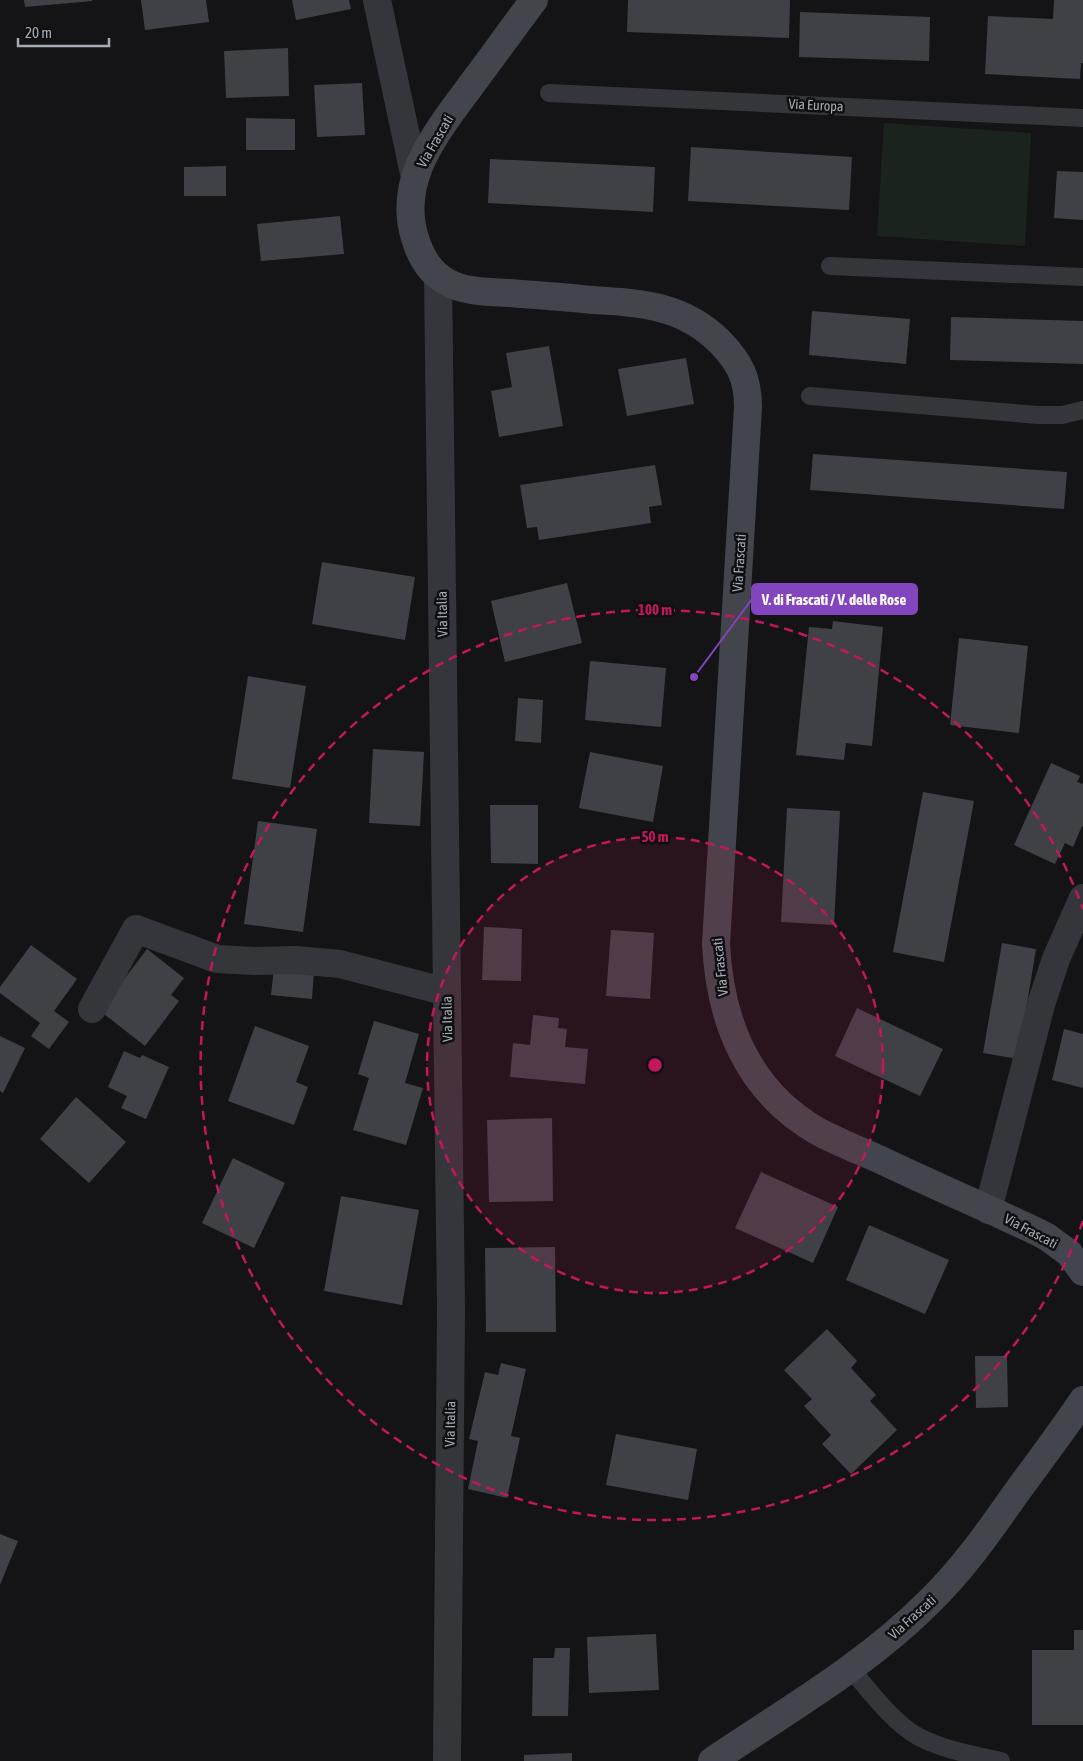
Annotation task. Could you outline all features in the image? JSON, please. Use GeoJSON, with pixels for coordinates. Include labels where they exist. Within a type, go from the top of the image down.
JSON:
{"type":"FeatureCollection","features":[{"type":"Feature","properties":{"kind":"main road","name":"Via Frascati"},"geometry":{"type":"LineString","coordinates":[[534,0],[444,123],[421,162],[415,178],[409,212],[413,232],[420,251],[431,269],[453,286],[492,292],[634,303],[660,308],[686,317],[726,348],[739,366],[746,383],[748,407],[716,919],[717,966],[727,1014],[736,1040],[751,1069],[771,1093],[802,1120],[837,1140],[1047,1236],[1069,1253],[1083,1272]]}},
{"type":"Feature","properties":{"kind":"main road","name":"Via Frascati"},"geometry":{"type":"LineString","coordinates":[[712,1761],[814,1694],[910,1620],[954,1576],[973,1553],[1083,1400]]}},
{"type":"Feature","properties":{"kind":"street"},"geometry":{"type":"LineString","coordinates":[[377,0],[415,178]]}},
{"type":"Feature","properties":{"kind":"street","name":"Via Italia"},"geometry":{"type":"LineString","coordinates":[[438,276],[451,1309],[447,1761]]}},
{"type":"Feature","properties":{"kind":"street"},"geometry":{"type":"LineString","coordinates":[[988,1210],[1042,1001],[1056,960],[1083,898]]}},
{"type":"Feature","properties":{"kind":"street"},"geometry":{"type":"LineString","coordinates":[[92,1009],[136,929],[217,959],[254,961],[295,960],[340,964],[447,992]]}},
{"type":"Feature","properties":{"kind":"lane","name":"Via Europa"},"geometry":{"type":"LineString","coordinates":[[549,93],[1083,118]]}},
{"type":"Feature","properties":{"kind":"lane"},"geometry":{"type":"LineString","coordinates":[[830,266],[1083,277]]}},
{"type":"Feature","properties":{"kind":"lane"},"geometry":{"type":"LineString","coordinates":[[810,396],[1038,415],[1062,415],[1083,410]]}},
{"type":"Feature","properties":{"kind":"lane"},"geometry":{"type":"LineString","coordinates":[[850,1668],[897,1720],[917,1736],[959,1752],[1001,1761]]}},
{"type":"Feature","properties":{"kind":"shaded area"},"geometry":{"type":"Polygon","coordinates":[[[884,123],[1031,133],[1025,246],[877,236],[884,123]]]}},
{"type":"Feature","properties":{"kind":"building"},"geometry":{"type":"Polygon","coordinates":[[[24,0],[92,0],[92,1],[25,7],[24,0]]]}},
{"type":"Feature","properties":{"kind":"building"},"geometry":{"type":"Polygon","coordinates":[[[141,0],[206,0],[209,22],[145,30],[141,0]]]}},
{"type":"Feature","properties":{"kind":"building"},"geometry":{"type":"Polygon","coordinates":[[[292,0],[349,0],[351,9],[296,20],[292,0]]]}},
{"type":"Feature","properties":{"kind":"building"},"geometry":{"type":"Polygon","coordinates":[[[628,0],[790,0],[789,38],[627,32],[628,0]]]}},
{"type":"Feature","properties":{"kind":"building"},"geometry":{"type":"Polygon","coordinates":[[[1054,0],[1083,0],[1083,63],[1081,63],[1080,79],[985,74],[988,16],[1053,19],[1054,0]]]}},
{"type":"Feature","properties":{"kind":"building"},"geometry":{"type":"Polygon","coordinates":[[[800,12],[930,17],[929,61],[799,57],[800,12]]]}},
{"type":"Feature","properties":{"kind":"building"},"geometry":{"type":"Polygon","coordinates":[[[288,48],[289,96],[226,98],[224,51],[288,48]]]}},
{"type":"Feature","properties":{"kind":"building"},"geometry":{"type":"Polygon","coordinates":[[[362,83],[365,135],[317,137],[314,85],[362,83]]]}},
{"type":"Feature","properties":{"kind":"building"},"geometry":{"type":"Polygon","coordinates":[[[246,118],[295,119],[295,150],[246,150],[246,118]]]}},
{"type":"Feature","properties":{"kind":"building"},"geometry":{"type":"Polygon","coordinates":[[[691,147],[852,157],[849,210],[688,201],[691,147]]]}},
{"type":"Feature","properties":{"kind":"building"},"geometry":{"type":"Polygon","coordinates":[[[490,159],[655,167],[653,212],[488,203],[490,159]]]}},
{"type":"Feature","properties":{"kind":"building"},"geometry":{"type":"Polygon","coordinates":[[[226,166],[226,196],[184,196],[184,167],[226,166]]]}},
{"type":"Feature","properties":{"kind":"building"},"geometry":{"type":"Polygon","coordinates":[[[1057,171],[1083,172],[1083,220],[1054,218],[1057,171]]]}},
{"type":"Feature","properties":{"kind":"building"},"geometry":{"type":"Polygon","coordinates":[[[340,216],[344,254],[261,261],[257,224],[340,216]]]}},
{"type":"Feature","properties":{"kind":"building"},"geometry":{"type":"Polygon","coordinates":[[[812,311],[910,319],[906,364],[809,355],[812,311]]]}},
{"type":"Feature","properties":{"kind":"building"},"geometry":{"type":"Polygon","coordinates":[[[951,317],[1083,321],[1083,364],[950,360],[951,317]]]}},
{"type":"Feature","properties":{"kind":"building"},"geometry":{"type":"Polygon","coordinates":[[[549,346],[563,426],[499,437],[491,391],[512,387],[506,353],[549,346]]]}},
{"type":"Feature","properties":{"kind":"building"},"geometry":{"type":"Polygon","coordinates":[[[686,358],[694,404],[627,416],[618,369],[686,358]]]}},
{"type":"Feature","properties":{"kind":"building"},"geometry":{"type":"Polygon","coordinates":[[[813,454],[1067,472],[1064,509],[810,490],[813,454]]]}},
{"type":"Feature","properties":{"kind":"building"},"geometry":{"type":"Polygon","coordinates":[[[655,465],[662,505],[649,507],[651,523],[539,540],[537,527],[527,528],[520,485],[655,465]]]}},
{"type":"Feature","properties":{"kind":"building"},"geometry":{"type":"Polygon","coordinates":[[[322,562],[415,577],[405,640],[312,624],[322,562]]]}},
{"type":"Feature","properties":{"kind":"building"},"geometry":{"type":"Polygon","coordinates":[[[567,583],[582,643],[505,662],[491,601],[567,583]]]}},
{"type":"Feature","properties":{"kind":"building"},"geometry":{"type":"Polygon","coordinates":[[[833,621],[883,627],[872,746],[846,743],[844,760],[796,755],[809,627],[832,629],[833,621]]]}},
{"type":"Feature","properties":{"kind":"building"},"geometry":{"type":"Polygon","coordinates":[[[959,638],[1028,646],[1019,733],[950,725],[959,638]]]}},
{"type":"Feature","properties":{"kind":"building"},"geometry":{"type":"Polygon","coordinates":[[[590,661],[666,668],[661,727],[585,720],[590,661]]]}},
{"type":"Feature","properties":{"kind":"building"},"geometry":{"type":"Polygon","coordinates":[[[248,676],[306,686],[290,788],[232,779],[248,676]]]}},
{"type":"Feature","properties":{"kind":"building"},"geometry":{"type":"Polygon","coordinates":[[[518,698],[543,700],[541,743],[515,741],[518,698]]]}},
{"type":"Feature","properties":{"kind":"building"},"geometry":{"type":"Polygon","coordinates":[[[373,749],[424,752],[420,826],[369,823],[373,749]]]}},
{"type":"Feature","properties":{"kind":"building"},"geometry":{"type":"Polygon","coordinates":[[[590,752],[663,766],[653,822],[579,808],[590,752]]]}},
{"type":"Feature","properties":{"kind":"building"},"geometry":{"type":"Polygon","coordinates":[[[1051,763],[1080,776],[1077,782],[1083,784],[1083,827],[1073,847],[1065,843],[1055,864],[1014,845],[1051,763]]]}},
{"type":"Feature","properties":{"kind":"building"},"geometry":{"type":"Polygon","coordinates":[[[923,792],[974,801],[944,962],[893,952],[923,792]]]}},
{"type":"Feature","properties":{"kind":"building"},"geometry":{"type":"Polygon","coordinates":[[[490,805],[538,805],[538,864],[491,863],[490,805]]]}},
{"type":"Feature","properties":{"kind":"building"},"geometry":{"type":"Polygon","coordinates":[[[787,808],[840,811],[834,925],[781,922],[787,808]]]}},
{"type":"Feature","properties":{"kind":"building"},"geometry":{"type":"Polygon","coordinates":[[[258,821],[317,829],[303,932],[244,924],[258,821]]]}},
{"type":"Feature","properties":{"kind":"building"},"geometry":{"type":"Polygon","coordinates":[[[484,927],[522,929],[521,981],[482,980],[484,927]]]}},
{"type":"Feature","properties":{"kind":"building"},"geometry":{"type":"Polygon","coordinates":[[[611,930],[654,933],[650,999],[606,996],[611,930]]]}},
{"type":"Feature","properties":{"kind":"building"},"geometry":{"type":"Polygon","coordinates":[[[1002,943],[1036,949],[1018,1059],[983,1053],[1002,943]]]}},
{"type":"Feature","properties":{"kind":"building"},"geometry":{"type":"Polygon","coordinates":[[[31,945],[77,979],[54,1011],[69,1022],[49,1049],[31,1036],[40,1023],[0,993],[0,987],[31,945]]]}},
{"type":"Feature","properties":{"kind":"building"},"geometry":{"type":"Polygon","coordinates":[[[147,949],[184,978],[171,995],[179,1001],[145,1046],[100,1011],[147,949]]]}},
{"type":"Feature","properties":{"kind":"building"},"geometry":{"type":"Polygon","coordinates":[[[274,967],[314,972],[312,999],[271,995],[274,967]]]}},
{"type":"Feature","properties":{"kind":"building"},"geometry":{"type":"Polygon","coordinates":[[[857,1008],[943,1049],[920,1096],[835,1056],[857,1008]]]}},
{"type":"Feature","properties":{"kind":"building"},"geometry":{"type":"Polygon","coordinates":[[[533,1015],[559,1018],[558,1028],[567,1029],[565,1047],[588,1049],[585,1084],[510,1077],[513,1043],[530,1045],[533,1015]]]}},
{"type":"Feature","properties":{"kind":"building"},"geometry":{"type":"Polygon","coordinates":[[[374,1021],[419,1034],[405,1083],[423,1088],[406,1145],[353,1130],[369,1078],[358,1074],[374,1021]]]}},
{"type":"Feature","properties":{"kind":"building"},"geometry":{"type":"Polygon","coordinates":[[[255,1026],[309,1046],[296,1082],[308,1087],[294,1125],[228,1101],[255,1026]]]}},
{"type":"Feature","properties":{"kind":"building"},"geometry":{"type":"Polygon","coordinates":[[[1064,1029],[1083,1034],[1083,1088],[1052,1080],[1064,1029]]]}},
{"type":"Feature","properties":{"kind":"building"},"geometry":{"type":"Polygon","coordinates":[[[0,1036],[25,1048],[3,1093],[0,1091],[0,1036]]]}},
{"type":"Feature","properties":{"kind":"building"},"geometry":{"type":"Polygon","coordinates":[[[124,1051],[140,1058],[142,1055],[169,1067],[146,1119],[121,1108],[127,1096],[108,1087],[124,1051]]]}},
{"type":"Feature","properties":{"kind":"building"},"geometry":{"type":"Polygon","coordinates":[[[76,1097],[126,1142],[89,1183],[40,1139],[76,1097]]]}},
{"type":"Feature","properties":{"kind":"building"},"geometry":{"type":"Polygon","coordinates":[[[552,1118],[553,1201],[489,1202],[487,1120],[552,1118]]]}},
{"type":"Feature","properties":{"kind":"building"},"geometry":{"type":"Polygon","coordinates":[[[233,1158],[285,1183],[254,1248],[202,1223],[233,1158]]]}},
{"type":"Feature","properties":{"kind":"building"},"geometry":{"type":"Polygon","coordinates":[[[761,1172],[838,1207],[813,1263],[735,1228],[761,1172]]]}},
{"type":"Feature","properties":{"kind":"building"},"geometry":{"type":"Polygon","coordinates":[[[341,1196],[419,1210],[402,1305],[324,1291],[341,1196]]]}},
{"type":"Feature","properties":{"kind":"building"},"geometry":{"type":"Polygon","coordinates":[[[869,1225],[949,1260],[925,1314],[846,1280],[869,1225]]]}},
{"type":"Feature","properties":{"kind":"building"},"geometry":{"type":"Polygon","coordinates":[[[555,1247],[556,1332],[486,1332],[485,1248],[555,1247]]]}},
{"type":"Feature","properties":{"kind":"building"},"geometry":{"type":"Polygon","coordinates":[[[827,1329],[857,1361],[851,1368],[876,1395],[870,1401],[897,1430],[851,1474],[822,1444],[831,1435],[804,1406],[812,1399],[784,1370],[827,1329]]]}},
{"type":"Feature","properties":{"kind":"building"},"geometry":{"type":"Polygon","coordinates":[[[975,1356],[1007,1356],[1008,1407],[976,1408],[975,1356]]]}},
{"type":"Feature","properties":{"kind":"building"},"geometry":{"type":"Polygon","coordinates":[[[501,1363],[526,1369],[511,1436],[520,1438],[507,1498],[468,1489],[478,1441],[469,1439],[485,1372],[498,1375],[501,1363]]]}},
{"type":"Feature","properties":{"kind":"building"},"geometry":{"type":"Polygon","coordinates":[[[616,1434],[697,1449],[688,1500],[606,1485],[616,1434]]]}},
{"type":"Feature","properties":{"kind":"building"},"geometry":{"type":"Polygon","coordinates":[[[0,1534],[18,1541],[0,1585],[0,1534]]]}},
{"type":"Feature","properties":{"kind":"building"},"geometry":{"type":"Polygon","coordinates":[[[1074,1630],[1083,1630],[1083,1725],[1032,1725],[1032,1650],[1074,1650],[1074,1630]]]}},
{"type":"Feature","properties":{"kind":"building"},"geometry":{"type":"Polygon","coordinates":[[[656,1634],[659,1690],[589,1693],[587,1637],[656,1634]]]}},
{"type":"Feature","properties":{"kind":"building"},"geometry":{"type":"Polygon","coordinates":[[[555,1648],[570,1648],[568,1716],[532,1716],[533,1658],[554,1658],[555,1648]]]}},
{"type":"Feature","properties":{"kind":"building"},"geometry":{"type":"Polygon","coordinates":[[[572,1753],[572,1761],[524,1761],[524,1755],[572,1753]]]}},
{"type":"Feature","properties":{"kind":"place","name":"V. di Frascati / V. delle Rose"},"geometry":{"type":"Point","coordinates":[694,677]}}]}
